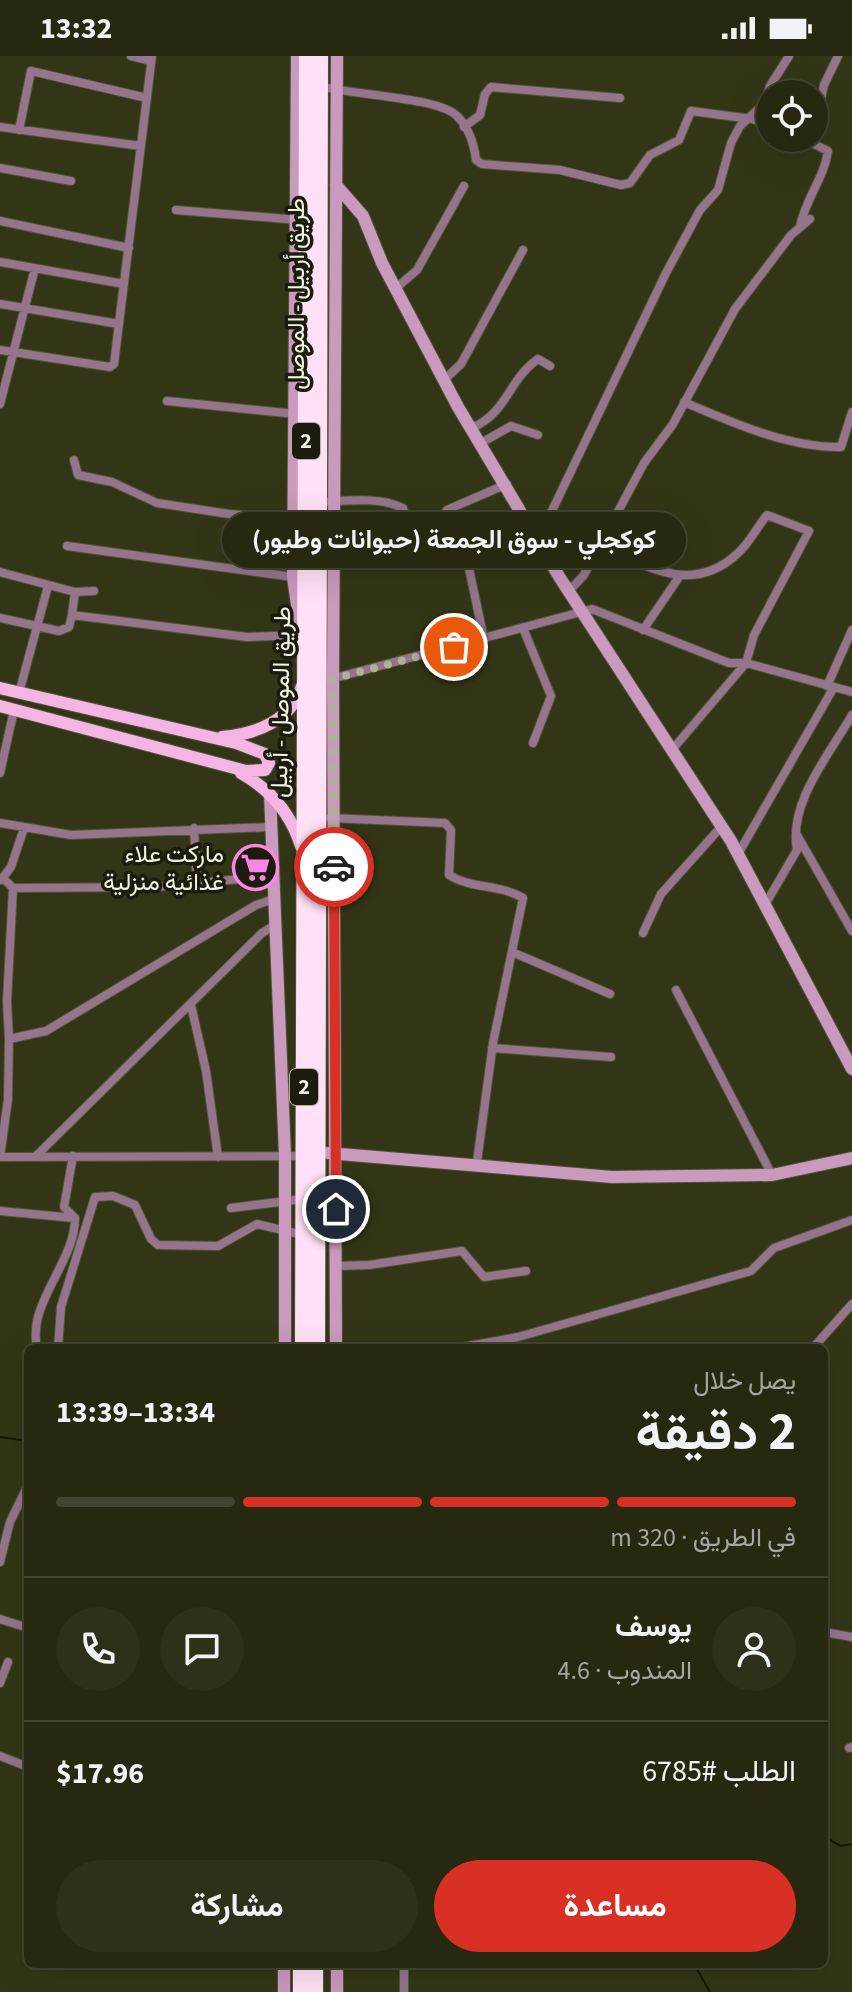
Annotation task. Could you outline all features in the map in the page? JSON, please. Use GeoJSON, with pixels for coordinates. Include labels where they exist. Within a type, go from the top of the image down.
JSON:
{"type":"FeatureCollection","features":[{"type":"Feature","properties":{"kind":"highway","name":"طريق الموصل - أربيل"},"geometry":{"type":"LineString","coordinates":[[303,1344],[304,1199],[310,1154],[304,866],[304,642],[313,282],[303,220],[307,56]]}},
{"type":"Feature","properties":{"kind":"highway","name":"طريق أربيل - الموصل"},"geometry":{"type":"LineString","coordinates":[[317,1344],[310,1154],[326,818],[328,502],[313,282],[328,88],[320,56]]}},
{"type":"Feature","properties":{"kind":"highway"},"geometry":{"type":"LineString","coordinates":[[301,1968],[301,1992]]}},
{"type":"Feature","properties":{"kind":"highway"},"geometry":{"type":"LineString","coordinates":[[315,1968],[315,1992]]}},
{"type":"Feature","properties":{"kind":"main road"},"geometry":{"type":"LineString","coordinates":[[297,56],[303,220],[293,577],[304,642]]}},
{"type":"Feature","properties":{"kind":"main road"},"geometry":{"type":"LineString","coordinates":[[328,502],[336,185],[328,88],[337,56]]}},
{"type":"Feature","properties":{"kind":"main road"},"geometry":{"type":"LineString","coordinates":[[336,185],[363,216],[444,380],[581,611],[738,854],[852,1069]]}},
{"type":"Feature","properties":{"kind":"main road"},"geometry":{"type":"LineString","coordinates":[[209,736],[242,733],[280,718],[299,696],[306,667]]}},
{"type":"Feature","properties":{"kind":"main road"},"geometry":{"type":"LineString","coordinates":[[0,688],[209,736],[260,751],[269,763],[260,772],[224,765],[0,706]]}},
{"type":"Feature","properties":{"kind":"main road"},"geometry":{"type":"LineString","coordinates":[[224,765],[270,794],[294,827],[304,866]]}},
{"type":"Feature","properties":{"kind":"main road"},"geometry":{"type":"LineString","coordinates":[[270,794],[285,1156],[285,1344]]}},
{"type":"Feature","properties":{"kind":"main road"},"geometry":{"type":"LineString","coordinates":[[326,818],[335,1153],[336,1344]]}},
{"type":"Feature","properties":{"kind":"main road"},"geometry":{"type":"LineString","coordinates":[[310,1154],[477,1162],[551,1173],[612,1177],[772,1175],[852,1158]]}},
{"type":"Feature","properties":{"kind":"main road"},"geometry":{"type":"LineString","coordinates":[[284,1968],[284,1992]]}},
{"type":"Feature","properties":{"kind":"main road"},"geometry":{"type":"LineString","coordinates":[[337,1968],[337,1992]]}},
{"type":"Feature","properties":{"kind":"street"},"geometry":{"type":"LineString","coordinates":[[0,350],[110,367],[114,364],[152,58],[131,56]]}},
{"type":"Feature","properties":{"kind":"street"},"geometry":{"type":"LineString","coordinates":[[535,534],[549,517],[666,273],[700,210],[718,190],[731,143],[740,126],[752,119],[789,56]]}},
{"type":"Feature","properties":{"kind":"street"},"geometry":{"type":"LineString","coordinates":[[826,80],[838,56]]}},
{"type":"Feature","properties":{"kind":"street"},"geometry":{"type":"LineString","coordinates":[[19,130],[31,71],[147,98]]}},
{"type":"Feature","properties":{"kind":"street"},"geometry":{"type":"LineString","coordinates":[[464,127],[480,115],[485,94],[491,87],[620,98]]}},
{"type":"Feature","properties":{"kind":"street"},"geometry":{"type":"LineString","coordinates":[[328,88],[442,109],[455,115],[473,140],[476,160],[482,164],[560,170],[621,185],[630,183],[650,155],[679,140],[691,111],[756,120]]}},
{"type":"Feature","properties":{"kind":"street"},"geometry":{"type":"LineString","coordinates":[[0,127],[141,146]]}},
{"type":"Feature","properties":{"kind":"street"},"geometry":{"type":"LineString","coordinates":[[800,228],[803,210],[825,169],[828,152]]}},
{"type":"Feature","properties":{"kind":"street"},"geometry":{"type":"LineString","coordinates":[[0,168],[71,181]]}},
{"type":"Feature","properties":{"kind":"street"},"geometry":{"type":"LineString","coordinates":[[396,288],[417,270],[464,186]]}},
{"type":"Feature","properties":{"kind":"street"},"geometry":{"type":"LineString","coordinates":[[176,210],[303,220]]}},
{"type":"Feature","properties":{"kind":"street"},"geometry":{"type":"LineString","coordinates":[[569,591],[584,575],[644,463],[684,402],[735,309],[810,219]]}},
{"type":"Feature","properties":{"kind":"street"},"geometry":{"type":"LineString","coordinates":[[0,221],[129,248]]}},
{"type":"Feature","properties":{"kind":"street"},"geometry":{"type":"LineString","coordinates":[[444,380],[461,364],[523,250]]}},
{"type":"Feature","properties":{"kind":"street"},"geometry":{"type":"LineString","coordinates":[[0,262],[124,284]]}},
{"type":"Feature","properties":{"kind":"street"},"geometry":{"type":"LineString","coordinates":[[0,404],[27,309],[35,268]]}},
{"type":"Feature","properties":{"kind":"street"},"geometry":{"type":"LineString","coordinates":[[0,304],[119,324]]}},
{"type":"Feature","properties":{"kind":"street"},"geometry":{"type":"LineString","coordinates":[[472,428],[490,420],[499,411],[524,369],[538,359],[550,366]]}},
{"type":"Feature","properties":{"kind":"street"},"geometry":{"type":"LineString","coordinates":[[167,401],[296,414]]}},
{"type":"Feature","properties":{"kind":"street"},"geometry":{"type":"LineString","coordinates":[[684,402],[762,431],[827,447],[841,447],[852,412]]}},
{"type":"Feature","properties":{"kind":"street"},"geometry":{"type":"LineString","coordinates":[[481,443],[511,426],[538,435]]}},
{"type":"Feature","properties":{"kind":"street"},"geometry":{"type":"LineString","coordinates":[[74,460],[78,475],[112,482],[157,503],[229,514],[295,519]]}},
{"type":"Feature","properties":{"kind":"street"},"geometry":{"type":"LineString","coordinates":[[328,502],[395,504],[417,521],[439,521],[447,510],[507,484]]}},
{"type":"Feature","properties":{"kind":"street"},"geometry":{"type":"LineString","coordinates":[[601,545],[657,573],[679,577],[708,573],[737,554],[767,515],[809,531],[754,635],[746,663],[670,752]]}},
{"type":"Feature","properties":{"kind":"street"},"geometry":{"type":"LineString","coordinates":[[67,546],[293,577]]}},
{"type":"Feature","properties":{"kind":"street"},"geometry":{"type":"LineString","coordinates":[[468,564],[484,639]]}},
{"type":"Feature","properties":{"kind":"street"},"geometry":{"type":"LineString","coordinates":[[0,572],[75,592],[94,591]]}},
{"type":"Feature","properties":{"kind":"street"},"geometry":{"type":"LineString","coordinates":[[643,630],[679,577]]}},
{"type":"Feature","properties":{"kind":"street"},"geometry":{"type":"LineString","coordinates":[[19,693],[48,586]]}},
{"type":"Feature","properties":{"kind":"street"},"geometry":{"type":"LineString","coordinates":[[0,618],[59,631],[69,627],[75,592]]}},
{"type":"Feature","properties":{"kind":"street"},"geometry":{"type":"LineString","coordinates":[[326,681],[581,611],[608,613],[729,663],[746,663],[852,692]]}},
{"type":"Feature","properties":{"kind":"street"},"geometry":{"type":"LineString","coordinates":[[72,615],[304,642]]}},
{"type":"Feature","properties":{"kind":"street"},"geometry":{"type":"LineString","coordinates":[[523,628],[551,696],[533,743]]}},
{"type":"Feature","properties":{"kind":"street"},"geometry":{"type":"LineString","coordinates":[[738,854],[830,686],[852,630]]}},
{"type":"Feature","properties":{"kind":"street"},"geometry":{"type":"LineString","coordinates":[[0,773],[14,710]]}},
{"type":"Feature","properties":{"kind":"street"},"geometry":{"type":"LineString","coordinates":[[766,903],[797,850],[793,828],[799,809],[852,715]]}},
{"type":"Feature","properties":{"kind":"street"},"geometry":{"type":"LineString","coordinates":[[326,818],[445,823],[451,830],[449,875],[457,880],[511,891],[523,898],[492,1048],[477,1162]]}},
{"type":"Feature","properties":{"kind":"street"},"geometry":{"type":"LineString","coordinates":[[0,823],[71,835],[271,827]]}},
{"type":"Feature","properties":{"kind":"street"},"geometry":{"type":"LineString","coordinates":[[643,933],[661,894],[721,827]]}},
{"type":"Feature","properties":{"kind":"street"},"geometry":{"type":"LineString","coordinates":[[24,828],[11,867],[1,879],[13,888],[197,883],[273,876]]}},
{"type":"Feature","properties":{"kind":"street"},"geometry":{"type":"LineString","coordinates":[[194,828],[197,883]]}},
{"type":"Feature","properties":{"kind":"street"},"geometry":{"type":"LineString","coordinates":[[793,828],[852,931]]}},
{"type":"Feature","properties":{"kind":"street"},"geometry":{"type":"LineString","coordinates":[[13,888],[7,1001],[8,1099],[0,1157],[310,1154]]}},
{"type":"Feature","properties":{"kind":"street"},"geometry":{"type":"LineString","coordinates":[[9,1039],[46,1031],[256,905],[274,899]]}},
{"type":"Feature","properties":{"kind":"street"},"geometry":{"type":"LineString","coordinates":[[35,1157],[262,933],[275,925]]}},
{"type":"Feature","properties":{"kind":"street"},"geometry":{"type":"LineString","coordinates":[[512,952],[610,994]]}},
{"type":"Feature","properties":{"kind":"street"},"geometry":{"type":"LineString","coordinates":[[676,990],[772,1175]]}},
{"type":"Feature","properties":{"kind":"street"},"geometry":{"type":"LineString","coordinates":[[191,1005],[206,1071],[218,1157]]}},
{"type":"Feature","properties":{"kind":"street"},"geometry":{"type":"LineString","coordinates":[[492,1048],[611,1057]]}},
{"type":"Feature","properties":{"kind":"street"},"geometry":{"type":"LineString","coordinates":[[37,1344],[41,1309],[75,1235],[75,1218],[64,1207],[73,1156]]}},
{"type":"Feature","properties":{"kind":"street"},"geometry":{"type":"LineString","coordinates":[[58,1344],[61,1307],[95,1197],[113,1196],[135,1205],[151,1239],[158,1245],[218,1246],[252,1225],[285,1228],[304,1235]]}},
{"type":"Feature","properties":{"kind":"street"},"geometry":{"type":"LineString","coordinates":[[231,1208],[304,1199]]}},
{"type":"Feature","properties":{"kind":"street"},"geometry":{"type":"LineString","coordinates":[[0,1211],[75,1218]]}},
{"type":"Feature","properties":{"kind":"street"},"geometry":{"type":"LineString","coordinates":[[479,1344],[518,1337],[751,1271],[774,1248],[852,1220]]}},
{"type":"Feature","properties":{"kind":"street"},"geometry":{"type":"LineString","coordinates":[[336,1266],[369,1265],[462,1251],[484,1277],[526,1271]]}},
{"type":"Feature","properties":{"kind":"street"},"geometry":{"type":"LineString","coordinates":[[817,1344],[852,1304]]}},
{"type":"Feature","properties":{"kind":"street"},"geometry":{"type":"LineString","coordinates":[[0,1562],[4,1526],[24,1492]]}},
{"type":"Feature","properties":{"kind":"street"},"geometry":{"type":"LineString","coordinates":[[0,1619],[24,1627]]}},
{"type":"Feature","properties":{"kind":"street"},"geometry":{"type":"LineString","coordinates":[[828,1633],[852,1637]]}},
{"type":"Feature","properties":{"kind":"street"},"geometry":{"type":"LineString","coordinates":[[0,1683],[8,1662]]}},
{"type":"Feature","properties":{"kind":"street"},"geometry":{"type":"LineString","coordinates":[[0,1756],[24,1765]]}},
{"type":"Feature","properties":{"kind":"street"},"geometry":{"type":"LineString","coordinates":[[404,1968],[404,1992]]}},
{"type":"Feature","properties":{"kind":"waterway"},"geometry":{"type":"LineString","coordinates":[[0,1437],[24,1440]]}},
{"type":"Feature","properties":{"kind":"waterway"},"geometry":{"type":"LineString","coordinates":[[828,1839],[841,1846],[852,1844]]}},
{"type":"Feature","properties":{"kind":"waterway"},"geometry":{"type":"LineString","coordinates":[[696,1968],[710,1992]]}},
{"type":"Feature","properties":{"kind":"way so far"},"geometry":{"type":"LineString","coordinates":[[334,867],[333,679],[454,647]]}},
{"type":"Feature","properties":{"kind":"place","name":"كوكجلي - سوق الجمعة (حيوانات وطيور)"},"geometry":{"type":"Point","coordinates":[454,647]}},
{"type":"Feature","properties":{"kind":"place","name":"ماركت علاء غذائية منزلية"},"geometry":{"type":"Point","coordinates":[255,868]}},
{"type":"Feature","properties":{"kind":"route"},"geometry":{"type":"LineString","coordinates":[[334,867],[336,1209]]}}]}
